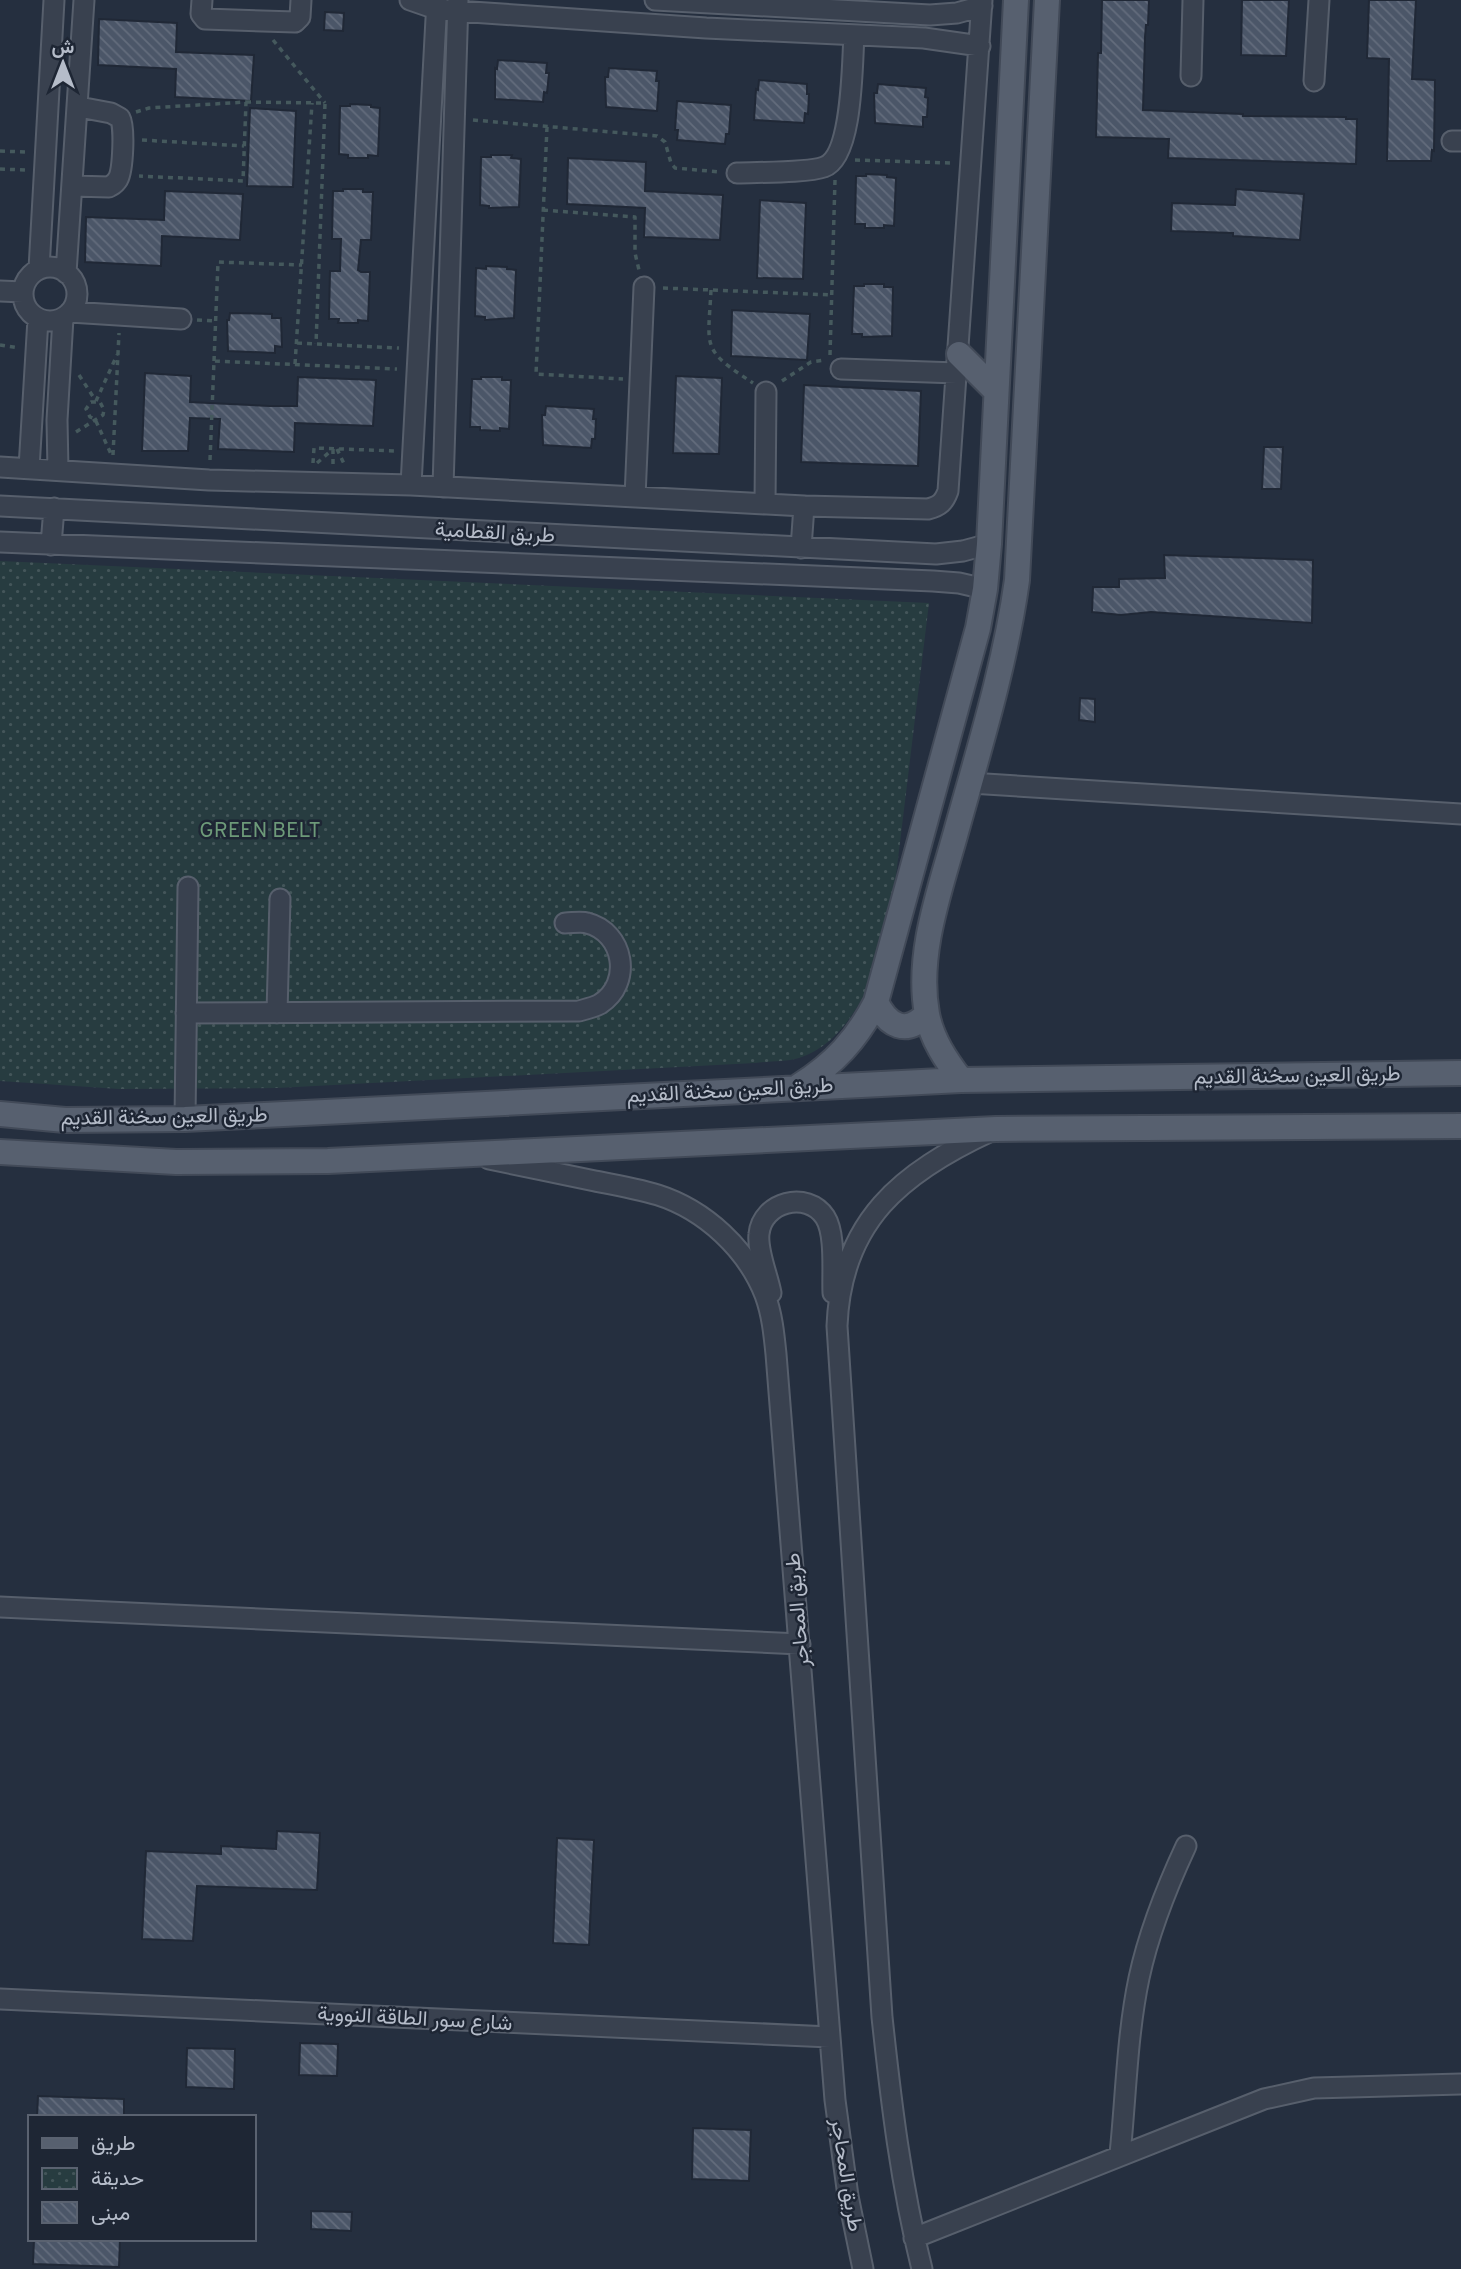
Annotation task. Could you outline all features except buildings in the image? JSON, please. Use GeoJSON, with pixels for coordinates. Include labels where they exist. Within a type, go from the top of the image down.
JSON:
{"type":"FeatureCollection","features":[{"type":"Feature","properties":{"kind":"main road"},"geometry":{"type":"LineString","coordinates":[[799,1086],[836,1059],[852,1042],[876,1002],[974,647],[985,589],[989,544],[1016,0]]}},
{"type":"Feature","properties":{"kind":"main road"},"geometry":{"type":"LineString","coordinates":[[961,1080],[934,1038],[927,1014],[926,965],[928,940],[1004,657],[1017,580],[1047,0]]}},
{"type":"Feature","properties":{"kind":"main road"},"geometry":{"type":"LineString","coordinates":[[958,364],[996,391]]}},
{"type":"Feature","properties":{"kind":"main road"},"geometry":{"type":"LineString","coordinates":[[876,1002],[890,1022],[899,1026],[920,1022],[927,1014]]}},
{"type":"Feature","properties":{"kind":"main road","name":"طريق العين سخنة القديم"},"geometry":{"type":"LineString","coordinates":[[0,1114],[65,1120],[185,1119],[799,1086],[961,1080],[1461,1073]]}},
{"type":"Feature","properties":{"kind":"main road","name":"طريق العين سخنة القديم"},"geometry":{"type":"LineString","coordinates":[[0,1152],[176,1162],[328,1161],[996,1129],[1461,1126]]}},
{"type":"Feature","properties":{"kind":"street"},"geometry":{"type":"LineString","coordinates":[[39,269],[54,0]]}},
{"type":"Feature","properties":{"kind":"street"},"geometry":{"type":"LineString","coordinates":[[66,273],[84,0]]}},
{"type":"Feature","properties":{"kind":"street"},"geometry":{"type":"LineString","coordinates":[[202,0],[201,14],[205,19],[295,22],[300,17],[301,0]]}},
{"type":"Feature","properties":{"kind":"street"},"geometry":{"type":"LineString","coordinates":[[410,0],[706,28],[924,38],[979,46]]}},
{"type":"Feature","properties":{"kind":"street"},"geometry":{"type":"LineString","coordinates":[[0,467],[209,480],[411,485],[804,506],[938,507],[945,500],[948,491],[982,3],[957,13],[930,15],[654,0]]}},
{"type":"Feature","properties":{"kind":"street"},"geometry":{"type":"LineString","coordinates":[[1191,76],[1193,0]]}},
{"type":"Feature","properties":{"kind":"street"},"geometry":{"type":"LineString","coordinates":[[1314,81],[1319,0]]}},
{"type":"Feature","properties":{"kind":"street"},"geometry":{"type":"LineString","coordinates":[[706,28],[707,2]]}},
{"type":"Feature","properties":{"kind":"street"},"geometry":{"type":"LineString","coordinates":[[411,485],[437,4]]}},
{"type":"Feature","properties":{"kind":"street"},"geometry":{"type":"LineString","coordinates":[[443,487],[457,5]]}},
{"type":"Feature","properties":{"kind":"street"},"geometry":{"type":"LineString","coordinates":[[737,173],[823,167],[836,160],[848,116],[855,35]]}},
{"type":"Feature","properties":{"kind":"street"},"geometry":{"type":"LineString","coordinates":[[73,186],[109,187],[120,175],[123,127],[120,118],[111,113],[79,107]]}},
{"type":"Feature","properties":{"kind":"street"},"geometry":{"type":"LineString","coordinates":[[58,470],[57,412],[66,315],[76,299],[75,285],[66,273],[53,267],[39,269],[30,276],[23,292],[25,305],[38,319],[51,321],[66,315],[181,319]]}},
{"type":"Feature","properties":{"kind":"street"},"geometry":{"type":"LineString","coordinates":[[635,497],[645,287]]}},
{"type":"Feature","properties":{"kind":"street"},"geometry":{"type":"LineString","coordinates":[[0,291],[23,292]]}},
{"type":"Feature","properties":{"kind":"street"},"geometry":{"type":"LineString","coordinates":[[29,468],[38,319]]}},
{"type":"Feature","properties":{"kind":"street"},"geometry":{"type":"LineString","coordinates":[[841,369],[958,364]]}},
{"type":"Feature","properties":{"kind":"street"},"geometry":{"type":"LineString","coordinates":[[765,504],[766,392]]}},
{"type":"Feature","properties":{"kind":"street","name":"طريق القطامية"},"geometry":{"type":"LineString","coordinates":[[0,506],[936,554],[989,544]]}},
{"type":"Feature","properties":{"kind":"street"},"geometry":{"type":"LineString","coordinates":[[801,548],[804,506]]}},
{"type":"Feature","properties":{"kind":"street"},"geometry":{"type":"LineString","coordinates":[[51,545],[54,508]]}},
{"type":"Feature","properties":{"kind":"street","name":"طريق القطامية"},"geometry":{"type":"LineString","coordinates":[[0,542],[933,581],[985,589]]}},
{"type":"Feature","properties":{"kind":"street"},"geometry":{"type":"LineString","coordinates":[[970,783],[1461,814]]}},
{"type":"Feature","properties":{"kind":"street"},"geometry":{"type":"LineString","coordinates":[[185,1119],[188,887]]}},
{"type":"Feature","properties":{"kind":"street"},"geometry":{"type":"LineString","coordinates":[[277,1013],[280,899]]}},
{"type":"Feature","properties":{"kind":"street"},"geometry":{"type":"LineString","coordinates":[[186,1013],[579,1011],[600,1004],[615,989],[622,969],[618,948],[606,932],[586,922],[565,923]]}},
{"type":"Feature","properties":{"kind":"street"},"geometry":{"type":"LineString","coordinates":[[837,1326],[839,1294],[846,1264],[876,1209],[932,1163],[996,1129]]}},
{"type":"Feature","properties":{"kind":"street","name":"طريق المحاجر"},"geometry":{"type":"LineString","coordinates":[[468,1154],[659,1195],[687,1207],[712,1223],[733,1244],[756,1277],[764,1295],[773,1324],[835,2100],[848,2196],[863,2269]]}},
{"type":"Feature","properties":{"kind":"street"},"geometry":{"type":"LineString","coordinates":[[773,1324],[769,1285],[759,1235],[762,1222],[780,1205],[806,1203],[817,1209],[830,1229],[882,2017],[892,2111],[922,2269]]}},
{"type":"Feature","properties":{"kind":"street"},"geometry":{"type":"LineString","coordinates":[[0,1607],[800,1644]]}},
{"type":"Feature","properties":{"kind":"street"},"geometry":{"type":"LineString","coordinates":[[1120,2154],[1139,1979],[1157,1912],[1186,1846]]}},
{"type":"Feature","properties":{"kind":"street","name":"شارع سور الطاقة النووية"},"geometry":{"type":"LineString","coordinates":[[0,1999],[830,2037]]}},
{"type":"Feature","properties":{"kind":"street"},"geometry":{"type":"LineString","coordinates":[[914,2238],[1264,2099],[1314,2088],[1461,2084]]}},
{"type":"Feature","properties":{"kind":"path"},"geometry":{"type":"LineString","coordinates":[[258,21],[325,103],[316,344]]}},
{"type":"Feature","properties":{"kind":"path"},"geometry":{"type":"LineString","coordinates":[[120,118],[149,108],[246,102],[325,103]]}},
{"type":"Feature","properties":{"kind":"path"},"geometry":{"type":"LineString","coordinates":[[120,175],[243,181],[246,102]]}},
{"type":"Feature","properties":{"kind":"path"},"geometry":{"type":"LineString","coordinates":[[295,365],[312,103]]}},
{"type":"Feature","properties":{"kind":"path"},"geometry":{"type":"LineString","coordinates":[[454,119],[657,136],[665,142],[675,168],[737,173]]}},
{"type":"Feature","properties":{"kind":"path"},"geometry":{"type":"LineString","coordinates":[[547,127],[536,374],[640,380]]}},
{"type":"Feature","properties":{"kind":"path"},"geometry":{"type":"LineString","coordinates":[[122,139],[244,146]]}},
{"type":"Feature","properties":{"kind":"path"},"geometry":{"type":"LineString","coordinates":[[0,151],[45,161]]}},
{"type":"Feature","properties":{"kind":"path"},"geometry":{"type":"LineString","coordinates":[[711,290],[709,335],[714,355],[766,392],[811,362],[830,360],[836,160],[972,163]]}},
{"type":"Feature","properties":{"kind":"path"},"geometry":{"type":"LineString","coordinates":[[0,169],[45,161]]}},
{"type":"Feature","properties":{"kind":"path"},"geometry":{"type":"LineString","coordinates":[[543,210],[635,217],[635,253],[645,287],[832,295]]}},
{"type":"Feature","properties":{"kind":"path"},"geometry":{"type":"LineString","coordinates":[[209,480],[218,262],[302,265]]}},
{"type":"Feature","properties":{"kind":"path"},"geometry":{"type":"LineString","coordinates":[[118,352],[96,401],[88,404],[86,409],[90,417],[95,419],[113,459],[120,315]]}},
{"type":"Feature","properties":{"kind":"path"},"geometry":{"type":"LineString","coordinates":[[297,343],[418,349]]}},
{"type":"Feature","properties":{"kind":"path"},"geometry":{"type":"LineString","coordinates":[[214,361],[417,370]]}},
{"type":"Feature","properties":{"kind":"path"},"geometry":{"type":"LineString","coordinates":[[95,419],[103,415],[104,410],[100,402],[96,401]]}},
{"type":"Feature","properties":{"kind":"path"},"geometry":{"type":"LineString","coordinates":[[104,410],[115,413]]}},
{"type":"Feature","properties":{"kind":"path"},"geometry":{"type":"LineString","coordinates":[[333,449],[313,467],[314,448],[412,451]]}},
{"type":"Feature","properties":{"kind":"green space","name":"GREEN BELT"},"geometry":{"type":"Polygon","coordinates":[[[0,561],[929,603],[887,950],[863,998],[842,1028],[815,1051],[789,1060],[277,1088],[119,1089],[0,1081],[0,561]]]}}]}
